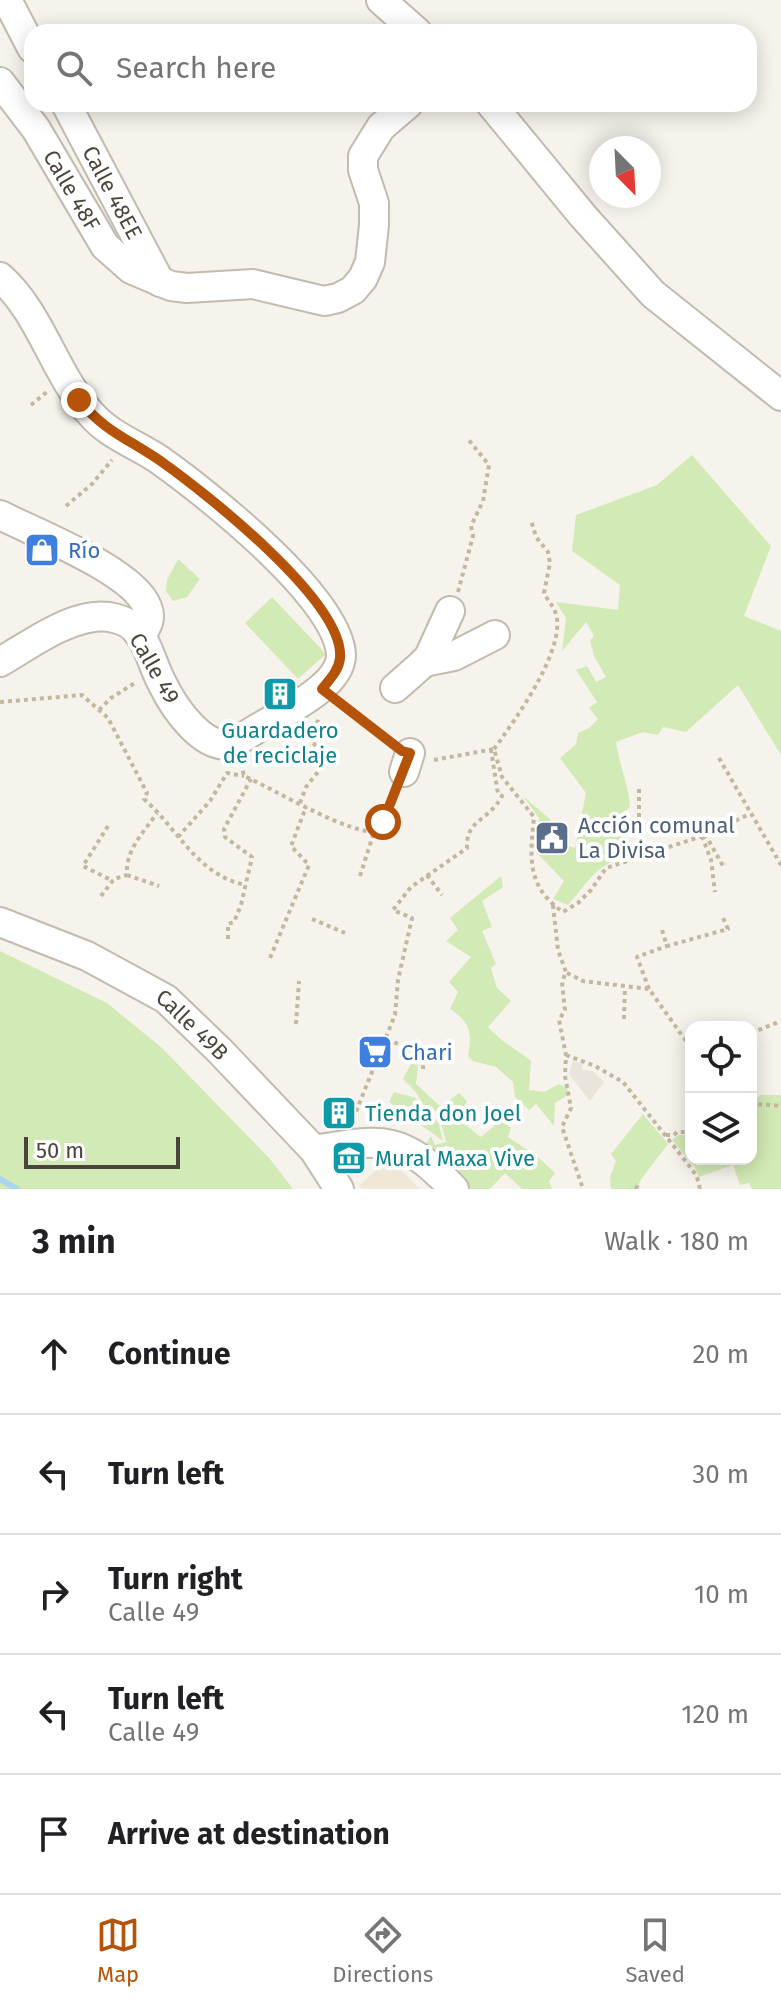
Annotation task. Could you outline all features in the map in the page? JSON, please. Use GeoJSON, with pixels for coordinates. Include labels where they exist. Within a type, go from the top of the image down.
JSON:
{"type":"FeatureCollection","features":[{"type":"Feature","properties":{"kind":"street"},"geometry":{"type":"LineString","coordinates":[[7,0],[24,33]]}},
{"type":"Feature","properties":{"kind":"street"},"geometry":{"type":"LineString","coordinates":[[381,0],[408,24]]}},
{"type":"Feature","properties":{"kind":"street","name":"Calle 48F"},"geometry":{"type":"LineString","coordinates":[[0,82],[36,129],[105,246],[131,269],[160,282]]}},
{"type":"Feature","properties":{"kind":"street","name":"Calle 48EE"},"geometry":{"type":"LineString","coordinates":[[70,112],[160,282]]}},
{"type":"Feature","properties":{"kind":"street"},"geometry":{"type":"LineString","coordinates":[[160,282],[187,288],[253,284],[324,301],[353,290],[370,262],[374,225],[374,203],[363,170],[363,156],[381,127],[399,112]]}},
{"type":"Feature","properties":{"kind":"street"},"geometry":{"type":"LineString","coordinates":[[498,112],[583,216],[653,294],[781,396]]}},
{"type":"Feature","properties":{"kind":"street"},"geometry":{"type":"LineString","coordinates":[[0,277],[19,298],[79,400],[107,429],[158,459],[230,515],[282,564],[317,604],[332,629],[341,654],[335,673],[322,689],[237,742]]}},
{"type":"Feature","properties":{"kind":"street"},"geometry":{"type":"LineString","coordinates":[[0,515],[121,576],[149,609],[149,622],[131,628],[94,617],[69,624],[0,662]]}},
{"type":"Feature","properties":{"kind":"street"},"geometry":{"type":"LineString","coordinates":[[395,688],[424,662],[450,611]]}},
{"type":"Feature","properties":{"kind":"street","name":"Calle 49"},"geometry":{"type":"LineString","coordinates":[[131,628],[161,683],[196,731],[216,744],[237,742]]}},
{"type":"Feature","properties":{"kind":"street"},"geometry":{"type":"LineString","coordinates":[[424,662],[454,656],[495,635]]}},
{"type":"Feature","properties":{"kind":"street","name":"Calle 49B"},"geometry":{"type":"LineString","coordinates":[[0,922],[87,956],[166,999],[314,1150],[339,1189]]}},
{"type":"Feature","properties":{"kind":"street"},"geometry":{"type":"LineString","coordinates":[[314,1150],[377,1142],[401,1146],[419,1156],[454,1189]]}},
{"type":"Feature","properties":{"kind":"path"},"geometry":{"type":"LineString","coordinates":[[450,611],[456,604],[473,536],[471,526],[483,501],[489,465],[468,439]]}},
{"type":"Feature","properties":{"kind":"path"},"geometry":{"type":"LineString","coordinates":[[66,506],[92,484],[126,441]]}},
{"type":"Feature","properties":{"kind":"path"},"geometry":{"type":"LineString","coordinates":[[407,763],[436,761],[492,750],[520,712],[556,644],[557,617],[544,593],[550,563],[548,552],[536,537],[531,520]]}},
{"type":"Feature","properties":{"kind":"path"},"geometry":{"type":"LineString","coordinates":[[178,837],[210,801],[227,773],[251,779],[300,804],[363,832],[379,831],[407,763],[402,751],[322,689],[313,743],[329,758],[306,787],[300,804]]}},
{"type":"Feature","properties":{"kind":"path"},"geometry":{"type":"LineString","coordinates":[[0,702],[82,695],[108,718],[147,793],[144,799],[161,819]]}},
{"type":"Feature","properties":{"kind":"path"},"geometry":{"type":"LineString","coordinates":[[99,710],[111,698]]}},
{"type":"Feature","properties":{"kind":"path"},"geometry":{"type":"LineString","coordinates":[[237,742],[244,776]]}},
{"type":"Feature","properties":{"kind":"path"},"geometry":{"type":"LineString","coordinates":[[351,1144],[351,1125],[395,1015],[398,980],[412,918],[393,910],[411,887],[467,848],[470,828],[494,812],[502,796],[498,794],[492,750]]}},
{"type":"Feature","properties":{"kind":"path"},"geometry":{"type":"LineString","coordinates":[[492,750],[502,777],[534,817],[533,871],[538,887],[563,912],[591,890],[606,868],[704,835],[750,814]]}},
{"type":"Feature","properties":{"kind":"path"},"geometry":{"type":"LineString","coordinates":[[719,758],[781,865]]}},
{"type":"Feature","properties":{"kind":"path"},"geometry":{"type":"LineString","coordinates":[[228,939],[228,924],[236,917],[251,855],[225,837],[224,829],[251,779]]}},
{"type":"Feature","properties":{"kind":"path"},"geometry":{"type":"LineString","coordinates":[[639,789],[639,834],[647,854]]}},
{"type":"Feature","properties":{"kind":"path"},"geometry":{"type":"LineString","coordinates":[[270,958],[309,865],[291,846],[306,806]]}},
{"type":"Feature","properties":{"kind":"path"},"geometry":{"type":"LineString","coordinates":[[127,875],[126,862],[131,850],[157,813],[212,872],[234,883],[246,885]]}},
{"type":"Feature","properties":{"kind":"path"},"geometry":{"type":"LineString","coordinates":[[108,826],[83,866],[113,881]]}},
{"type":"Feature","properties":{"kind":"path"},"geometry":{"type":"LineString","coordinates":[[360,876],[374,832]]}},
{"type":"Feature","properties":{"kind":"path"},"geometry":{"type":"LineString","coordinates":[[704,835],[723,866],[726,864]]}},
{"type":"Feature","properties":{"kind":"path"},"geometry":{"type":"LineString","coordinates":[[704,835],[715,892]]}},
{"type":"Feature","properties":{"kind":"path"},"geometry":{"type":"LineString","coordinates":[[101,896],[113,881],[127,875],[159,886]]}},
{"type":"Feature","properties":{"kind":"path"},"geometry":{"type":"LineString","coordinates":[[427,875],[434,880],[442,895]]}},
{"type":"Feature","properties":{"kind":"path"},"geometry":{"type":"LineString","coordinates":[[553,905],[558,950],[566,972],[562,982],[565,1010],[559,1020],[571,1108],[562,1127],[583,1189]]}},
{"type":"Feature","properties":{"kind":"path"},"geometry":{"type":"LineString","coordinates":[[685,1040],[649,989],[637,957],[728,929],[723,918]]}},
{"type":"Feature","properties":{"kind":"path"},"geometry":{"type":"LineString","coordinates":[[312,919],[345,933]]}},
{"type":"Feature","properties":{"kind":"path"},"geometry":{"type":"LineString","coordinates":[[662,930],[667,946]]}},
{"type":"Feature","properties":{"kind":"path"},"geometry":{"type":"LineString","coordinates":[[566,972],[583,981],[649,989]]}},
{"type":"Feature","properties":{"kind":"path"},"geometry":{"type":"LineString","coordinates":[[296,1024],[299,981]]}},
{"type":"Feature","properties":{"kind":"path"},"geometry":{"type":"LineString","coordinates":[[624,1019],[625,987]]}},
{"type":"Feature","properties":{"kind":"path"},"geometry":{"type":"LineString","coordinates":[[757,1031],[781,1021]]}},
{"type":"Feature","properties":{"kind":"path"},"geometry":{"type":"LineString","coordinates":[[387,1039],[416,1052],[423,1059],[423,1069]]}},
{"type":"Feature","properties":{"kind":"path"},"geometry":{"type":"LineString","coordinates":[[566,1055],[595,1066],[623,1082],[697,1177],[700,1189]]}},
{"type":"Feature","properties":{"kind":"path"},"geometry":{"type":"LineString","coordinates":[[757,1104],[781,1106]]}},
{"type":"Feature","properties":{"kind":"path"},"geometry":{"type":"LineString","coordinates":[[666,1135],[685,1132]]}},
{"type":"Feature","properties":{"kind":"shaded area"},"geometry":{"type":"Polygon","coordinates":[[[573,1061],[583,1064],[582,1070],[593,1071],[604,1082],[590,1101],[569,1074],[573,1061]]]}},
{"type":"Feature","properties":{"kind":"shaded area"},"geometry":{"type":"Polygon","coordinates":[[[389,1158],[420,1189],[362,1189],[359,1186],[389,1158]]]}},
{"type":"Feature","properties":{"kind":"green space"},"geometry":{"type":"Polygon","coordinates":[[[692,455],[771,546],[744,616],[781,631],[781,755],[738,685],[686,732],[663,727],[658,735],[643,732],[616,742],[630,807],[616,820],[622,834],[620,859],[597,871],[568,905],[553,899],[564,881],[536,852],[539,818],[523,796],[550,819],[549,839],[575,848],[586,793],[560,758],[576,744],[578,733],[598,719],[589,708],[597,702],[576,670],[587,666],[596,682],[606,677],[594,656],[590,640],[594,636],[586,622],[562,651],[566,618],[556,602],[618,610],[620,585],[572,551],[576,515],[657,485],[692,455]]]}},
{"type":"Feature","properties":{"kind":"green space"},"geometry":{"type":"Polygon","coordinates":[[[178,559],[200,579],[187,597],[173,601],[166,591],[167,580],[178,559]]]}},
{"type":"Feature","properties":{"kind":"green space"},"geometry":{"type":"Polygon","coordinates":[[[272,597],[326,654],[298,679],[245,623],[272,597]]]}},
{"type":"Feature","properties":{"kind":"green space"},"geometry":{"type":"Polygon","coordinates":[[[501,876],[503,887],[482,901],[492,927],[482,931],[496,964],[491,968],[497,988],[511,1001],[488,1027],[531,1061],[529,1090],[544,1092],[559,1084],[568,1089],[566,1096],[555,1103],[554,1126],[536,1104],[529,1110],[515,1097],[513,1082],[496,1067],[473,1061],[468,1056],[468,1029],[450,1009],[458,992],[449,982],[471,957],[446,941],[458,930],[450,918],[501,876]]]}},
{"type":"Feature","properties":{"kind":"green space"},"geometry":{"type":"Polygon","coordinates":[[[0,951],[107,1003],[162,1048],[270,1159],[293,1189],[0,1189],[0,951]]]}},
{"type":"Feature","properties":{"kind":"green space"},"geometry":{"type":"Polygon","coordinates":[[[411,1064],[418,1065],[416,1084],[441,1107],[459,1093],[467,1101],[459,1120],[481,1137],[501,1120],[511,1128],[508,1137],[555,1173],[549,1181],[552,1189],[522,1189],[505,1173],[490,1189],[466,1189],[450,1174],[464,1159],[446,1145],[433,1156],[426,1144],[431,1136],[435,1145],[446,1142],[438,1112],[426,1109],[403,1079],[411,1064]]]}},
{"type":"Feature","properties":{"kind":"green space"},"geometry":{"type":"Polygon","coordinates":[[[394,1092],[416,1098],[426,1114],[438,1120],[443,1141],[389,1102],[394,1092]]]}},
{"type":"Feature","properties":{"kind":"green space"},"geometry":{"type":"Polygon","coordinates":[[[760,1095],[781,1095],[781,1189],[752,1189],[749,1183],[740,1185],[733,1165],[757,1165],[757,1098],[760,1095]]]}},
{"type":"Feature","properties":{"kind":"green space"},"geometry":{"type":"Polygon","coordinates":[[[643,1114],[668,1144],[636,1189],[611,1189],[610,1177],[616,1161],[611,1154],[643,1114]]]}},
{"type":"Feature","properties":{"kind":"green space"},"geometry":{"type":"Polygon","coordinates":[[[685,1135],[685,1155],[672,1140],[685,1135]]]}},
{"type":"Feature","properties":{"kind":"green space"},"geometry":{"type":"Polygon","coordinates":[[[693,1165],[733,1165],[699,1177],[693,1165]]]}},
{"type":"Feature","properties":{"kind":"waterway"},"geometry":{"type":"LineString","coordinates":[[0,1179],[17,1189]]}},
{"type":"Feature","properties":{"kind":"place","name":"Río"},"geometry":{"type":"Point","coordinates":[42,550]}},
{"type":"Feature","properties":{"kind":"place","name":"Guardadero de reciclaje"},"geometry":{"type":"Point","coordinates":[280,694]}},
{"type":"Feature","properties":{"kind":"place","name":"Acción comunal La Divisa"},"geometry":{"type":"Point","coordinates":[552,838]}},
{"type":"Feature","properties":{"kind":"place","name":"Chari"},"geometry":{"type":"Point","coordinates":[375,1052]}},
{"type":"Feature","properties":{"kind":"place","name":"Tienda don Joel"},"geometry":{"type":"Point","coordinates":[339,1113]}},
{"type":"Feature","properties":{"kind":"place","name":"Mural Maxa Vive"},"geometry":{"type":"Point","coordinates":[349,1158]}},
{"type":"Feature","properties":{"kind":"route"},"geometry":{"type":"LineString","coordinates":[[79,400],[107,429],[158,459],[230,515],[282,564],[317,604],[332,629],[341,654],[335,673],[322,689],[402,751],[410,753],[383,822]]}}]}
